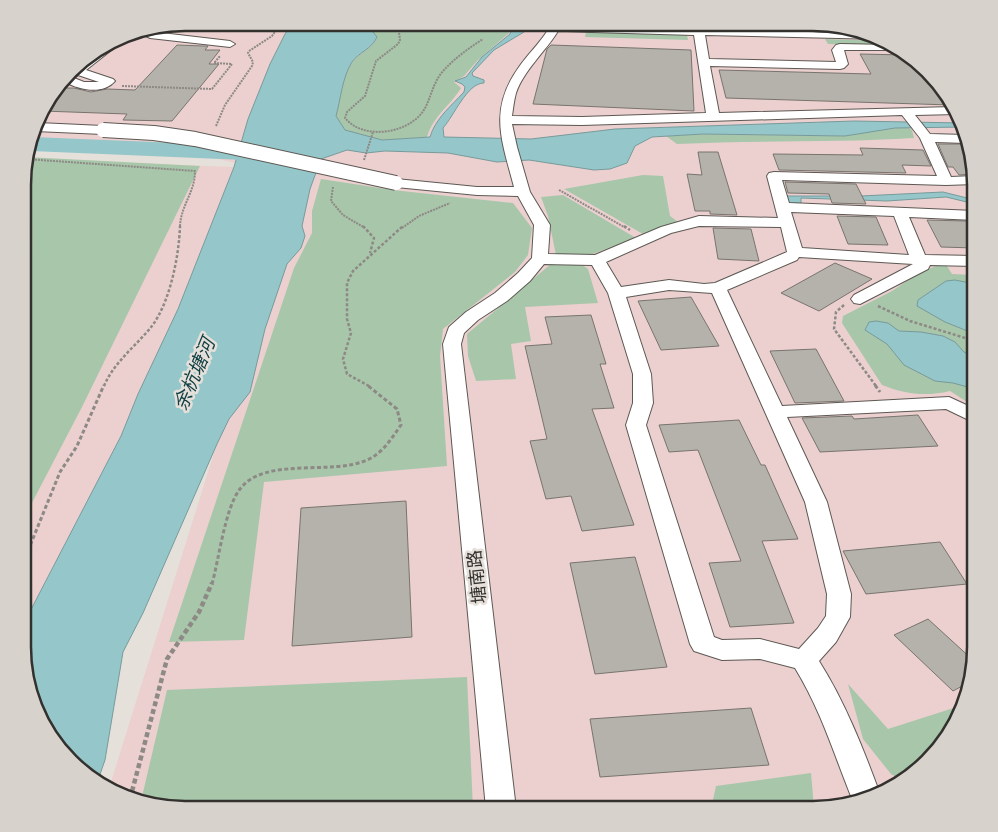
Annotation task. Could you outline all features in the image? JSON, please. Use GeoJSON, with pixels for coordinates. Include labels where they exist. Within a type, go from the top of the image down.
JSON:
{"type":"FeatureCollection","features":[{"type":"Feature","properties":{"kind":"street"},"geometry":{"type":"LineString","coordinates":[[552,32],[524,68],[510,93],[506,125],[516,173],[523,192],[542,225],[540,259],[597,260],[666,230],[698,221],[785,215],[899,211],[966,214]]}},
{"type":"Feature","properties":{"kind":"street"},"geometry":{"type":"LineString","coordinates":[[699,32],[713,118]]}},
{"type":"Feature","properties":{"kind":"street"},"geometry":{"type":"LineString","coordinates":[[732,32],[852,36]]}},
{"type":"Feature","properties":{"kind":"street"},"geometry":{"type":"LineString","coordinates":[[150,35],[230,44]]}},
{"type":"Feature","properties":{"kind":"street"},"geometry":{"type":"LineString","coordinates":[[704,62],[840,66],[842,64],[838,50],[840,48],[883,48]]}},
{"type":"Feature","properties":{"kind":"street"},"geometry":{"type":"LineString","coordinates":[[78,75],[109,81],[107,84]]}},
{"type":"Feature","properties":{"kind":"street"},"geometry":{"type":"LineString","coordinates":[[916,125],[949,114]]}},
{"type":"Feature","properties":{"kind":"street"},"geometry":{"type":"LineString","coordinates":[[506,125],[713,118],[916,125],[959,137]]}},
{"type":"Feature","properties":{"kind":"street"},"geometry":{"type":"LineString","coordinates":[[916,125],[946,181]]}},
{"type":"Feature","properties":{"kind":"street"},"geometry":{"type":"LineString","coordinates":[[42,127],[154,133],[195,139],[396,183],[468,190],[523,192]]}},
{"type":"Feature","properties":{"kind":"street"},"geometry":{"type":"LineString","coordinates":[[616,293],[669,285],[704,289],[718,288],[791,258],[795,252],[774,176],[966,180]]}},
{"type":"Feature","properties":{"kind":"street"},"geometry":{"type":"LineString","coordinates":[[860,299],[922,266],[899,211]]}},
{"type":"Feature","properties":{"kind":"street"},"geometry":{"type":"LineString","coordinates":[[795,252],[966,261]]}},
{"type":"Feature","properties":{"kind":"street","name":"塘南路"},"geometry":{"type":"LineString","coordinates":[[500,801],[452,344],[455,331],[472,316],[501,297],[524,277],[540,259]]}},
{"type":"Feature","properties":{"kind":"street"},"geometry":{"type":"LineString","coordinates":[[597,260],[616,293],[642,374],[643,403],[636,424],[702,644],[722,650],[760,649],[804,660],[816,678],[852,755],[865,792]]}},
{"type":"Feature","properties":{"kind":"street"},"geometry":{"type":"LineString","coordinates":[[718,288],[816,502],[839,594],[838,617],[827,635],[804,660]]}},
{"type":"Feature","properties":{"kind":"street"},"geometry":{"type":"LineString","coordinates":[[775,412],[949,403],[967,412]]}},
{"type":"Feature","properties":{"kind":"path"},"geometry":{"type":"LineString","coordinates":[[212,129],[216,127],[225,105],[252,66],[253,62],[248,53],[249,50],[272,36],[275,32]]}},
{"type":"Feature","properties":{"kind":"path"},"geometry":{"type":"LineString","coordinates":[[398,32],[400,40],[376,61],[365,96],[347,112],[345,118],[349,126],[355,129],[373,132],[395,129],[418,117],[424,111],[431,88],[441,73],[465,51],[483,38]]}},
{"type":"Feature","properties":{"kind":"path"},"geometry":{"type":"LineString","coordinates":[[107,84],[212,89],[232,64],[214,63],[230,44]]}},
{"type":"Feature","properties":{"kind":"path"},"geometry":{"type":"LineString","coordinates":[[362,162],[366,157],[373,132]]}},
{"type":"Feature","properties":{"kind":"path"},"geometry":{"type":"LineString","coordinates":[[32,544],[60,472],[77,446],[109,374],[153,324],[169,290],[179,251],[180,214],[195,184],[195,171],[34,159]]}},
{"type":"Feature","properties":{"kind":"path"},"geometry":{"type":"LineString","coordinates":[[338,180],[332,187],[331,201],[343,215],[367,229],[374,238],[370,254]]}},
{"type":"Feature","properties":{"kind":"path"},"geometry":{"type":"LineString","coordinates":[[132,791],[168,658],[193,621],[211,587],[225,529],[239,489],[252,478],[271,472],[295,467],[340,469],[373,459],[393,442],[401,425],[397,409],[370,387],[347,374],[343,359],[351,333],[347,319],[347,283],[353,271],[407,223],[458,200],[468,190]]}},
{"type":"Feature","properties":{"kind":"path"},"geometry":{"type":"LineString","coordinates":[[559,190],[646,239]]}},
{"type":"Feature","properties":{"kind":"path"},"geometry":{"type":"LineString","coordinates":[[890,406],[834,329],[836,312],[846,303],[860,299],[910,321],[966,338]]}},
{"type":"Feature","properties":{"kind":"shaded area"},"geometry":{"type":"Polygon","coordinates":[[[175,32],[823,32],[853,36],[872,43],[907,63],[929,84],[951,117],[962,145],[966,175],[967,647],[964,677],[959,696],[951,715],[929,748],[914,763],[881,785],[853,796],[823,800],[185,801],[155,798],[136,793],[111,781],[213,456],[294,177],[156,144],[38,138],[57,100],[69,84],[91,63],[126,43],[145,36],[175,32]]]}},
{"type":"Feature","properties":{"kind":"shaded area"},"geometry":{"type":"Polygon","coordinates":[[[34,159],[234,167],[178,309],[138,394],[121,436],[32,608],[31,185],[34,159]]]}},
{"type":"Feature","properties":{"kind":"green space"},"geometry":{"type":"Polygon","coordinates":[[[373,32],[509,32],[478,60],[464,76],[454,82],[461,88],[438,117],[427,137],[382,140],[345,130],[336,116],[349,69],[355,59],[372,45],[377,38],[373,32]]]}},
{"type":"Feature","properties":{"kind":"green space"},"geometry":{"type":"Polygon","coordinates":[[[586,32],[687,35],[688,40],[585,37],[586,32]]]}},
{"type":"Feature","properties":{"kind":"green space"},"geometry":{"type":"Polygon","coordinates":[[[825,39],[865,40],[878,46],[828,44],[825,39]]]}},
{"type":"Feature","properties":{"kind":"green space"},"geometry":{"type":"Polygon","coordinates":[[[908,127],[912,130],[914,138],[677,144],[666,136],[703,134],[845,136],[879,129],[908,127]]]}},
{"type":"Feature","properties":{"kind":"green space"},"geometry":{"type":"Polygon","coordinates":[[[34,157],[200,166],[82,407],[32,503],[31,185],[34,157]]]}},
{"type":"Feature","properties":{"kind":"green space"},"geometry":{"type":"Polygon","coordinates":[[[643,175],[663,176],[670,216],[678,222],[643,234],[564,189],[643,175]]]}},
{"type":"Feature","properties":{"kind":"green space"},"geometry":{"type":"Polygon","coordinates":[[[321,179],[393,190],[513,203],[532,228],[528,255],[515,272],[443,329],[440,356],[447,466],[264,482],[244,640],[169,642],[294,268],[312,233],[312,211],[321,179]]]}},
{"type":"Feature","properties":{"kind":"green space"},"geometry":{"type":"Polygon","coordinates":[[[563,195],[636,238],[590,255],[556,255],[548,216],[541,197],[563,195]]]}},
{"type":"Feature","properties":{"kind":"green space"},"geometry":{"type":"Polygon","coordinates":[[[945,263],[952,274],[966,275],[966,402],[950,391],[915,394],[882,385],[842,323],[843,316],[892,291],[920,272],[945,263]]]}},
{"type":"Feature","properties":{"kind":"green space"},"geometry":{"type":"Polygon","coordinates":[[[551,264],[581,264],[588,269],[598,303],[525,307],[531,341],[511,344],[516,379],[476,381],[468,356],[467,334],[551,264]]]}},
{"type":"Feature","properties":{"kind":"green space"},"geometry":{"type":"Polygon","coordinates":[[[467,677],[473,801],[185,801],[142,795],[167,690],[467,677]]]}},
{"type":"Feature","properties":{"kind":"green space"},"geometry":{"type":"Polygon","coordinates":[[[848,684],[888,729],[954,708],[941,732],[929,748],[914,763],[895,777],[891,774],[863,739],[848,684]]]}},
{"type":"Feature","properties":{"kind":"green space"},"geometry":{"type":"Polygon","coordinates":[[[811,773],[813,800],[713,800],[716,786],[811,773]]]}},
{"type":"Feature","properties":{"kind":"water","name":"余杭塘河"},"geometry":{"type":"Polygon","coordinates":[[[286,32],[373,32],[377,37],[375,41],[352,62],[349,68],[336,116],[345,130],[382,140],[430,137],[436,124],[464,92],[465,87],[455,81],[466,77],[482,57],[511,32],[524,32],[494,50],[472,73],[473,76],[484,80],[484,83],[478,84],[466,94],[443,128],[444,137],[531,139],[615,129],[854,121],[953,123],[955,127],[895,128],[845,136],[703,134],[652,137],[635,146],[627,163],[610,169],[594,170],[529,160],[497,162],[448,153],[385,151],[366,153],[347,150],[321,159],[310,189],[302,226],[305,236],[301,248],[287,264],[265,329],[250,392],[229,419],[143,613],[123,652],[105,760],[100,775],[76,756],[63,741],[47,715],[39,696],[34,677],[32,657],[32,608],[121,436],[138,394],[178,309],[234,167],[248,119],[270,64],[286,32]]]}},
{"type":"Feature","properties":{"kind":"water"},"geometry":{"type":"Polygon","coordinates":[[[943,192],[966,198],[966,202],[946,197],[887,201],[801,198],[801,205],[788,204],[785,196],[861,196],[943,192]]]}},
{"type":"Feature","properties":{"kind":"water"},"geometry":{"type":"Polygon","coordinates":[[[955,280],[966,282],[966,331],[945,322],[917,306],[918,300],[946,281],[955,280]]]}},
{"type":"Feature","properties":{"kind":"water"},"geometry":{"type":"Polygon","coordinates":[[[869,322],[888,323],[899,331],[943,336],[955,342],[966,353],[966,387],[935,381],[904,365],[887,344],[865,330],[869,322]]]}},
{"type":"Feature","properties":{"kind":"building"},"geometry":{"type":"Polygon","coordinates":[[[177,45],[208,46],[205,50],[220,50],[209,64],[219,64],[172,121],[123,120],[127,114],[50,111],[66,88],[91,92],[107,89],[135,90],[177,45]]]}},
{"type":"Feature","properties":{"kind":"building"},"geometry":{"type":"Polygon","coordinates":[[[551,45],[691,50],[694,111],[533,104],[547,49],[551,45]]]}},
{"type":"Feature","properties":{"kind":"building"},"geometry":{"type":"Polygon","coordinates":[[[860,54],[894,55],[922,76],[944,105],[726,98],[719,70],[871,74],[860,54]]]}},
{"type":"Feature","properties":{"kind":"building"},"geometry":{"type":"Polygon","coordinates":[[[938,144],[962,144],[966,175],[959,175],[953,167],[948,167],[938,144]]]}},
{"type":"Feature","properties":{"kind":"building"},"geometry":{"type":"Polygon","coordinates":[[[860,148],[923,150],[931,166],[902,165],[906,173],[779,170],[773,154],[863,155],[860,148]]]}},
{"type":"Feature","properties":{"kind":"building"},"geometry":{"type":"Polygon","coordinates":[[[698,152],[718,152],[737,215],[710,214],[710,211],[695,211],[687,174],[702,175],[698,152]]]}},
{"type":"Feature","properties":{"kind":"building"},"geometry":{"type":"Polygon","coordinates":[[[785,182],[856,184],[866,204],[832,203],[829,194],[788,193],[785,182]]]}},
{"type":"Feature","properties":{"kind":"building"},"geometry":{"type":"Polygon","coordinates":[[[837,216],[876,217],[888,245],[848,244],[837,216]]]}},
{"type":"Feature","properties":{"kind":"building"},"geometry":{"type":"Polygon","coordinates":[[[927,220],[966,221],[966,248],[941,247],[927,220]]]}},
{"type":"Feature","properties":{"kind":"building"},"geometry":{"type":"Polygon","coordinates":[[[713,228],[751,229],[759,261],[718,259],[713,228]]]}},
{"type":"Feature","properties":{"kind":"building"},"geometry":{"type":"Polygon","coordinates":[[[835,263],[872,279],[819,311],[781,293],[835,263]]]}},
{"type":"Feature","properties":{"kind":"building"},"geometry":{"type":"Polygon","coordinates":[[[691,297],[719,346],[661,350],[638,301],[691,297]]]}},
{"type":"Feature","properties":{"kind":"building"},"geometry":{"type":"Polygon","coordinates":[[[591,315],[606,364],[600,364],[614,408],[592,409],[634,525],[582,531],[571,496],[546,499],[530,441],[547,439],[525,346],[552,344],[545,317],[591,315]]]}},
{"type":"Feature","properties":{"kind":"building"},"geometry":{"type":"Polygon","coordinates":[[[816,349],[844,401],[795,403],[770,351],[816,349]]]}},
{"type":"Feature","properties":{"kind":"building"},"geometry":{"type":"Polygon","coordinates":[[[918,415],[938,446],[820,452],[802,418],[852,416],[854,419],[918,415]]]}},
{"type":"Feature","properties":{"kind":"building"},"geometry":{"type":"Polygon","coordinates":[[[739,420],[761,465],[765,465],[798,539],[762,541],[794,623],[730,627],[709,563],[741,561],[698,450],[669,452],[659,425],[739,420]]]}},
{"type":"Feature","properties":{"kind":"building"},"geometry":{"type":"Polygon","coordinates":[[[406,501],[412,637],[292,646],[301,508],[406,501]]]}},
{"type":"Feature","properties":{"kind":"building"},"geometry":{"type":"Polygon","coordinates":[[[940,542],[967,584],[866,594],[843,551],[940,542]]]}},
{"type":"Feature","properties":{"kind":"building"},"geometry":{"type":"Polygon","coordinates":[[[635,557],[667,667],[595,674],[570,563],[635,557]]]}},
{"type":"Feature","properties":{"kind":"building"},"geometry":{"type":"Polygon","coordinates":[[[928,619],[966,654],[962,686],[953,691],[894,635],[928,619]]]}},
{"type":"Feature","properties":{"kind":"building"},"geometry":{"type":"Polygon","coordinates":[[[751,708],[769,765],[600,777],[590,719],[751,708]]]}},
{"type":"Feature","properties":{"kind":"waterway"},"geometry":{"type":"LineString","coordinates":[[36,144],[271,154]]}}]}
